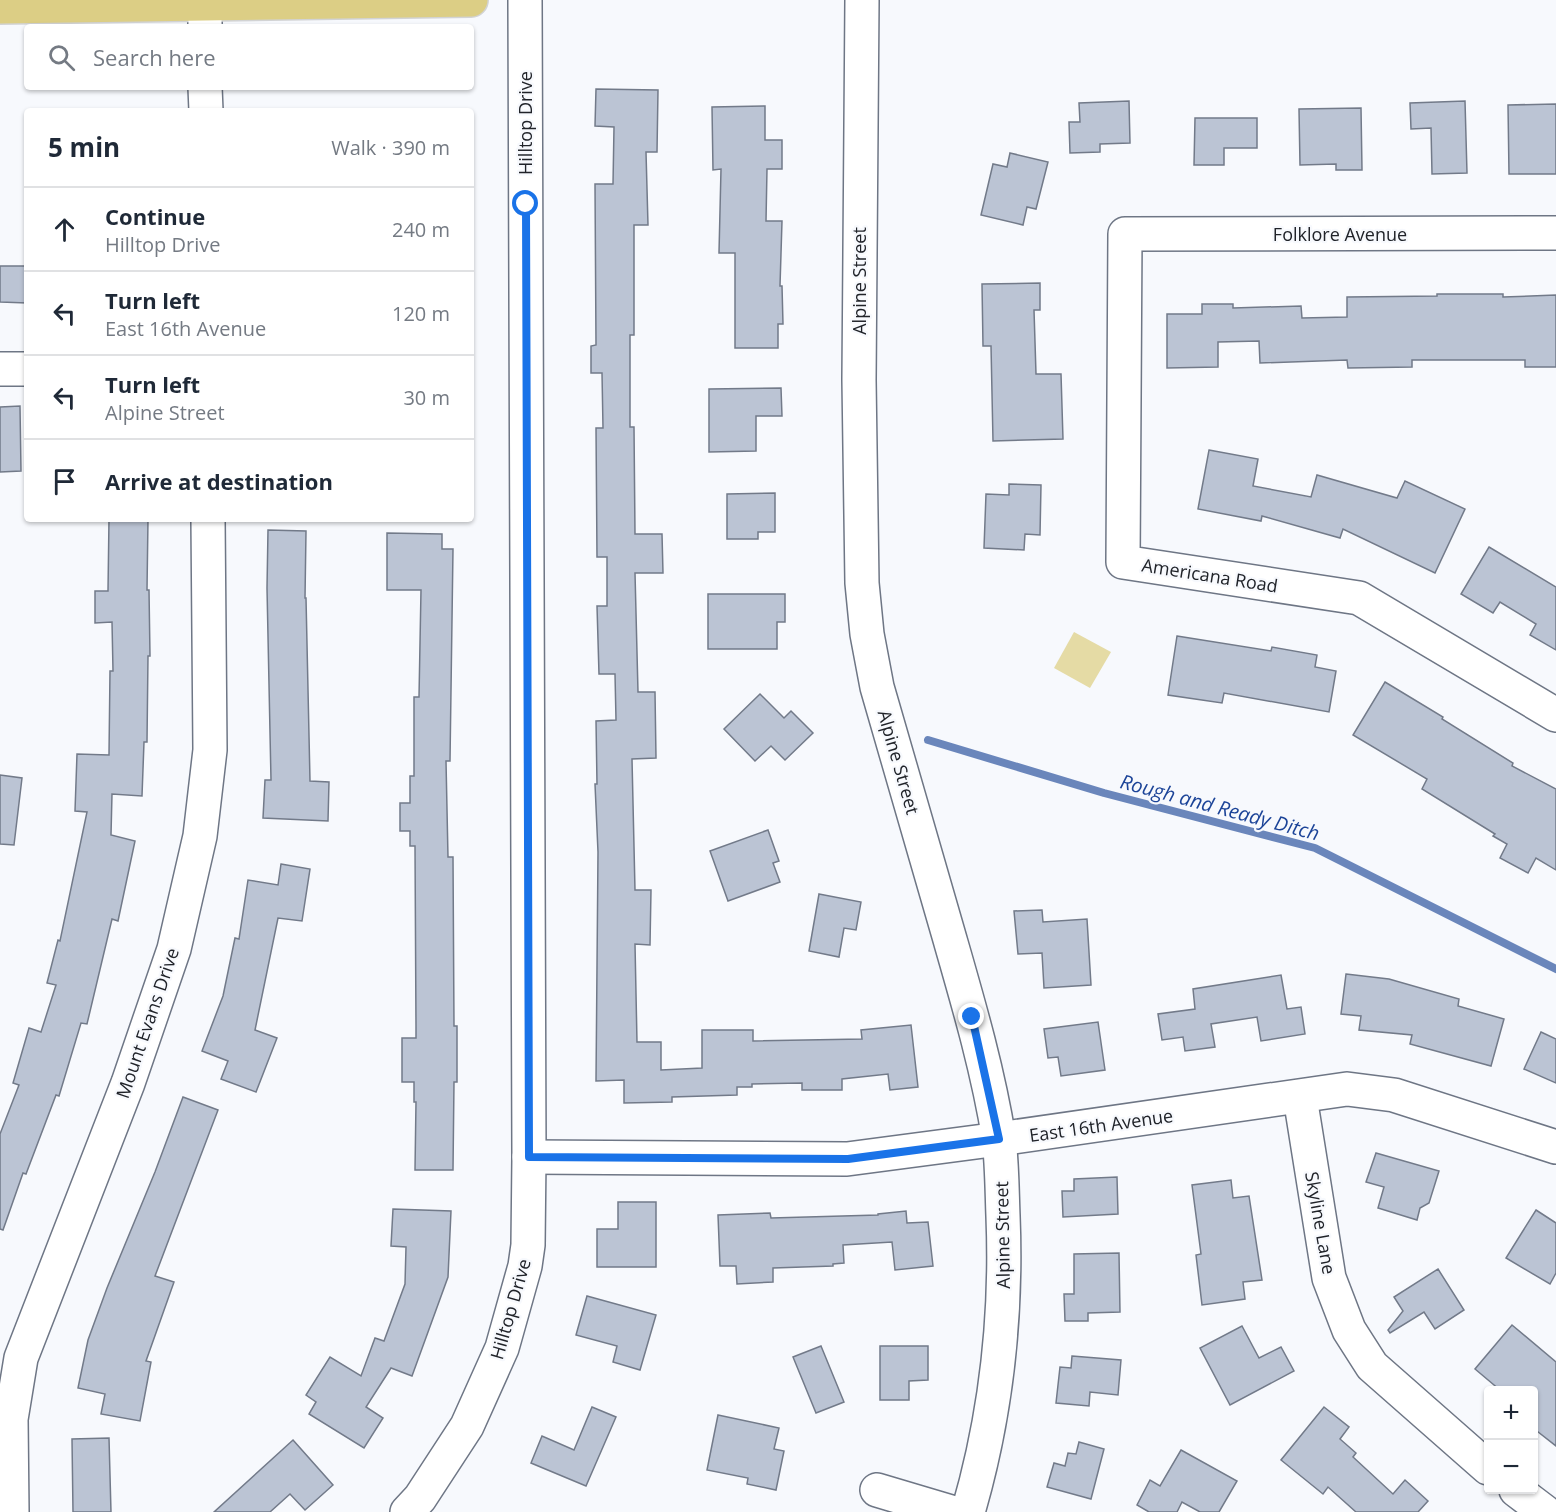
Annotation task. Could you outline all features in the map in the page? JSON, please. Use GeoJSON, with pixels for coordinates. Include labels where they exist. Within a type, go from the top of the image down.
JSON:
{"type":"FeatureCollection","features":[{"type":"Feature","properties":{"kind":"main road"},"geometry":{"type":"LineString","coordinates":[[0,7],[205,15],[471,0]]}},
{"type":"Feature","properties":{"kind":"street","name":"Hilltop Drive"},"geometry":{"type":"LineString","coordinates":[[407,1512],[420,1498],[467,1426],[502,1348],[525,1266],[528,1245],[525,0]]}},
{"type":"Feature","properties":{"kind":"street","name":"Alpine Street"},"geometry":{"type":"LineString","coordinates":[[862,0],[859,380],[862,583],[867,633],[877,687],[972,1017],[999,1139],[1005,1270],[998,1362],[981,1467],[968,1512]]}},
{"type":"Feature","properties":{"kind":"street"},"geometry":{"type":"LineString","coordinates":[[206,90],[206,108]]}},
{"type":"Feature","properties":{"kind":"street","name":"Folklore Avenue"},"geometry":{"type":"LineString","coordinates":[[1125,234],[1556,234]]}},
{"type":"Feature","properties":{"kind":"street","name":"Americana Road"},"geometry":{"type":"LineString","coordinates":[[1125,234],[1123,562],[1359,598],[1556,715]]}},
{"type":"Feature","properties":{"kind":"street"},"geometry":{"type":"LineString","coordinates":[[0,369],[24,369]]}},
{"type":"Feature","properties":{"kind":"street","name":"Mount Evans Drive"},"geometry":{"type":"LineString","coordinates":[[12,1512],[11,1419],[21,1358],[128,1083],[170,960],[200,836],[210,750],[208,522]]}},
{"type":"Feature","properties":{"kind":"street","name":"East 16th Avenue"},"geometry":{"type":"LineString","coordinates":[[529,1157],[848,1159],[1347,1089],[1394,1095],[1556,1147]]}},
{"type":"Feature","properties":{"kind":"street","name":"Skyline Lane"},"geometry":{"type":"LineString","coordinates":[[1300,1097],[1329,1278],[1349,1330],[1372,1366],[1484,1464]]}},
{"type":"Feature","properties":{"kind":"street"},"geometry":{"type":"LineString","coordinates":[[878,1490],[951,1512]]}},
{"type":"Feature","properties":{"kind":"street"},"geometry":{"type":"LineString","coordinates":[[1521,1494],[1545,1512]]}},
{"type":"Feature","properties":{"kind":"shaded area"},"geometry":{"type":"Polygon","coordinates":[[[1074,632],[1111,652],[1090,688],[1054,668],[1074,632]]]}},
{"type":"Feature","properties":{"kind":"building"},"geometry":{"type":"Polygon","coordinates":[[[596,89],[658,90],[657,152],[646,152],[648,225],[634,225],[634,335],[630,335],[630,427],[634,427],[635,534],[662,534],[663,573],[635,573],[638,692],[655,692],[656,758],[632,759],[635,890],[651,890],[650,945],[635,944],[637,1042],[661,1042],[661,1070],[702,1068],[702,1030],[753,1030],[753,1041],[862,1039],[861,1030],[911,1025],[918,1087],[890,1090],[888,1074],[842,1079],[842,1090],[802,1090],[802,1083],[752,1084],[752,1087],[737,1087],[737,1095],[672,1097],[672,1102],[624,1103],[624,1080],[596,1081],[598,852],[595,784],[597,784],[596,721],[616,720],[615,674],[599,674],[597,606],[607,606],[607,557],[597,557],[596,428],[603,428],[602,373],[591,373],[591,346],[596,345],[595,184],[613,184],[614,127],[595,126],[596,89]]]}},
{"type":"Feature","properties":{"kind":"building"},"geometry":{"type":"Polygon","coordinates":[[[1129,101],[1130,143],[1100,144],[1100,152],[1070,153],[1069,122],[1080,122],[1079,103],[1129,101]]]}},
{"type":"Feature","properties":{"kind":"building"},"geometry":{"type":"Polygon","coordinates":[[[1465,101],[1467,173],[1432,174],[1431,128],[1411,129],[1410,103],[1465,101]]]}},
{"type":"Feature","properties":{"kind":"building"},"geometry":{"type":"Polygon","coordinates":[[[1556,104],[1556,174],[1509,174],[1508,105],[1556,104]]]}},
{"type":"Feature","properties":{"kind":"building"},"geometry":{"type":"Polygon","coordinates":[[[765,106],[765,140],[782,140],[782,169],[767,169],[766,221],[782,221],[780,286],[782,286],[783,324],[778,324],[778,348],[735,348],[735,253],[719,253],[721,169],[713,170],[712,107],[765,106]]]}},
{"type":"Feature","properties":{"kind":"building"},"geometry":{"type":"Polygon","coordinates":[[[1361,108],[1362,170],[1336,170],[1336,164],[1300,165],[1299,109],[1361,108]]]}},
{"type":"Feature","properties":{"kind":"building"},"geometry":{"type":"Polygon","coordinates":[[[1195,118],[1257,118],[1257,148],[1224,148],[1224,165],[1194,165],[1195,118]]]}},
{"type":"Feature","properties":{"kind":"building"},"geometry":{"type":"Polygon","coordinates":[[[1010,153],[1048,162],[1036,209],[1027,207],[1023,225],[981,215],[993,164],[1007,167],[1010,153]]]}},
{"type":"Feature","properties":{"kind":"building"},"geometry":{"type":"Polygon","coordinates":[[[0,266],[24,266],[24,303],[0,302],[0,266]]]}},
{"type":"Feature","properties":{"kind":"building"},"geometry":{"type":"Polygon","coordinates":[[[1040,283],[1040,310],[1034,310],[1036,374],[1061,374],[1063,439],[993,441],[991,346],[983,346],[982,284],[1040,283]]]}},
{"type":"Feature","properties":{"kind":"building"},"geometry":{"type":"Polygon","coordinates":[[[1437,294],[1503,294],[1503,297],[1556,295],[1556,367],[1525,367],[1525,360],[1412,360],[1412,367],[1348,368],[1347,360],[1260,363],[1259,341],[1218,342],[1218,367],[1167,368],[1167,314],[1202,314],[1202,304],[1233,304],[1233,308],[1301,306],[1302,318],[1347,317],[1347,297],[1437,296],[1437,294]]]}},
{"type":"Feature","properties":{"kind":"building"},"geometry":{"type":"Polygon","coordinates":[[[781,388],[782,416],[756,416],[756,451],[709,452],[709,389],[781,388]]]}},
{"type":"Feature","properties":{"kind":"building"},"geometry":{"type":"Polygon","coordinates":[[[20,406],[21,471],[0,472],[0,407],[20,406]]]}},
{"type":"Feature","properties":{"kind":"building"},"geometry":{"type":"Polygon","coordinates":[[[1209,450],[1258,459],[1253,486],[1311,497],[1317,475],[1397,498],[1405,481],[1465,509],[1435,573],[1343,529],[1340,538],[1262,516],[1261,521],[1198,509],[1209,450]]]}},
{"type":"Feature","properties":{"kind":"building"},"geometry":{"type":"Polygon","coordinates":[[[1009,484],[1041,485],[1040,535],[1025,534],[1024,550],[984,548],[986,494],[1009,495],[1009,484]]]}},
{"type":"Feature","properties":{"kind":"building"},"geometry":{"type":"Polygon","coordinates":[[[775,493],[775,532],[758,532],[758,539],[727,539],[727,494],[775,493]]]}},
{"type":"Feature","properties":{"kind":"building"},"geometry":{"type":"Polygon","coordinates":[[[109,522],[148,522],[147,590],[149,590],[150,656],[148,656],[147,742],[144,742],[142,796],[112,794],[111,835],[135,841],[118,921],[112,919],[87,1024],[81,1023],[59,1096],[56,1095],[26,1174],[23,1173],[3,1230],[0,1229],[0,1134],[19,1085],[13,1083],[29,1028],[41,1032],[56,985],[47,983],[58,940],[60,941],[87,812],[75,811],[77,754],[109,755],[110,671],[113,671],[112,622],[95,623],[95,591],[108,591],[109,522]]]}},
{"type":"Feature","properties":{"kind":"building"},"geometry":{"type":"Polygon","coordinates":[[[268,530],[306,531],[305,598],[310,781],[329,782],[328,821],[263,818],[265,780],[271,780],[268,530]]]}},
{"type":"Feature","properties":{"kind":"building"},"geometry":{"type":"Polygon","coordinates":[[[387,533],[442,534],[442,549],[453,549],[450,761],[446,761],[448,857],[453,857],[454,1026],[457,1026],[453,1170],[415,1170],[414,1082],[402,1082],[402,1038],[416,1038],[415,846],[410,846],[410,831],[400,831],[400,803],[410,803],[410,776],[414,776],[414,697],[419,697],[421,590],[387,590],[387,533]]]}},
{"type":"Feature","properties":{"kind":"building"},"geometry":{"type":"Polygon","coordinates":[[[1489,547],[1556,587],[1556,650],[1530,635],[1536,624],[1500,602],[1493,613],[1461,594],[1489,547]]]}},
{"type":"Feature","properties":{"kind":"building"},"geometry":{"type":"Polygon","coordinates":[[[708,594],[785,594],[785,622],[777,622],[777,649],[708,649],[708,594]]]}},
{"type":"Feature","properties":{"kind":"building"},"geometry":{"type":"Polygon","coordinates":[[[1177,636],[1271,651],[1272,647],[1317,655],[1315,667],[1336,671],[1329,712],[1224,693],[1222,703],[1168,695],[1177,636]]]}},
{"type":"Feature","properties":{"kind":"building"},"geometry":{"type":"Polygon","coordinates":[[[1385,682],[1513,763],[1512,766],[1556,789],[1556,870],[1536,858],[1528,873],[1500,858],[1507,844],[1493,836],[1495,834],[1422,789],[1427,779],[1353,735],[1385,682]]]}},
{"type":"Feature","properties":{"kind":"building"},"geometry":{"type":"Polygon","coordinates":[[[760,694],[784,718],[791,711],[813,733],[785,760],[771,746],[755,761],[724,729],[760,694]]]}},
{"type":"Feature","properties":{"kind":"building"},"geometry":{"type":"Polygon","coordinates":[[[0,775],[22,778],[14,845],[0,844],[0,775]]]}},
{"type":"Feature","properties":{"kind":"building"},"geometry":{"type":"Polygon","coordinates":[[[768,830],[779,861],[773,863],[780,882],[728,901],[710,851],[768,830]]]}},
{"type":"Feature","properties":{"kind":"building"},"geometry":{"type":"Polygon","coordinates":[[[281,864],[310,869],[302,921],[278,918],[255,1030],[277,1038],[256,1092],[221,1079],[228,1061],[202,1051],[223,996],[235,938],[239,939],[248,880],[278,885],[281,864]]]}},
{"type":"Feature","properties":{"kind":"building"},"geometry":{"type":"Polygon","coordinates":[[[819,894],[861,902],[856,930],[844,928],[839,957],[809,951],[819,894]]]}},
{"type":"Feature","properties":{"kind":"building"},"geometry":{"type":"Polygon","coordinates":[[[1042,910],[1043,922],[1087,919],[1091,985],[1044,988],[1042,953],[1018,954],[1014,911],[1042,910]]]}},
{"type":"Feature","properties":{"kind":"building"},"geometry":{"type":"Polygon","coordinates":[[[1346,974],[1389,979],[1459,999],[1458,1006],[1504,1019],[1491,1066],[1410,1044],[1412,1035],[1359,1030],[1361,1016],[1341,1014],[1346,974]]]}},
{"type":"Feature","properties":{"kind":"building"},"geometry":{"type":"Polygon","coordinates":[[[1281,975],[1287,1009],[1301,1007],[1305,1034],[1261,1041],[1257,1017],[1211,1024],[1215,1047],[1185,1051],[1183,1037],[1162,1040],[1158,1014],[1195,1009],[1193,989],[1281,975]]]}},
{"type":"Feature","properties":{"kind":"building"},"geometry":{"type":"Polygon","coordinates":[[[1098,1022],[1105,1070],[1061,1076],[1058,1057],[1048,1058],[1044,1029],[1098,1022]]]}},
{"type":"Feature","properties":{"kind":"building"},"geometry":{"type":"Polygon","coordinates":[[[1541,1032],[1556,1039],[1556,1083],[1524,1069],[1541,1032]]]}},
{"type":"Feature","properties":{"kind":"building"},"geometry":{"type":"Polygon","coordinates":[[[183,1097],[218,1110],[155,1276],[174,1282],[146,1361],[151,1362],[140,1421],[101,1414],[105,1394],[78,1388],[88,1340],[183,1097]]]}},
{"type":"Feature","properties":{"kind":"building"},"geometry":{"type":"Polygon","coordinates":[[[1376,1153],[1439,1171],[1429,1203],[1420,1208],[1417,1220],[1378,1208],[1384,1187],[1366,1182],[1376,1153]]]}},
{"type":"Feature","properties":{"kind":"building"},"geometry":{"type":"Polygon","coordinates":[[[1117,1177],[1118,1214],[1063,1217],[1062,1191],[1074,1191],[1074,1179],[1117,1177]]]}},
{"type":"Feature","properties":{"kind":"building"},"geometry":{"type":"Polygon","coordinates":[[[1231,1180],[1233,1198],[1249,1196],[1262,1280],[1243,1282],[1245,1299],[1202,1305],[1196,1255],[1201,1254],[1192,1185],[1231,1180]]]}},
{"type":"Feature","properties":{"kind":"building"},"geometry":{"type":"Polygon","coordinates":[[[618,1202],[656,1202],[656,1267],[597,1267],[597,1229],[618,1229],[618,1202]]]}},
{"type":"Feature","properties":{"kind":"building"},"geometry":{"type":"Polygon","coordinates":[[[393,1209],[451,1211],[448,1277],[412,1376],[391,1368],[366,1407],[383,1418],[364,1448],[309,1414],[316,1402],[306,1395],[330,1357],[361,1376],[375,1338],[384,1341],[405,1284],[406,1247],[391,1246],[393,1209]]]}},
{"type":"Feature","properties":{"kind":"building"},"geometry":{"type":"Polygon","coordinates":[[[1536,1210],[1556,1223],[1556,1273],[1550,1284],[1506,1258],[1536,1210]]]}},
{"type":"Feature","properties":{"kind":"building"},"geometry":{"type":"Polygon","coordinates":[[[906,1211],[907,1223],[928,1222],[933,1266],[895,1270],[892,1242],[843,1245],[844,1263],[833,1264],[833,1266],[773,1268],[773,1282],[737,1284],[736,1266],[720,1266],[718,1215],[770,1213],[771,1218],[878,1215],[906,1211]]]}},
{"type":"Feature","properties":{"kind":"building"},"geometry":{"type":"Polygon","coordinates":[[[1119,1253],[1120,1312],[1088,1313],[1088,1321],[1065,1321],[1064,1294],[1074,1294],[1074,1254],[1119,1253]]]}},
{"type":"Feature","properties":{"kind":"building"},"geometry":{"type":"Polygon","coordinates":[[[1438,1269],[1464,1310],[1435,1329],[1424,1312],[1390,1333],[1388,1330],[1403,1311],[1394,1297],[1438,1269]]]}},
{"type":"Feature","properties":{"kind":"building"},"geometry":{"type":"Polygon","coordinates":[[[587,1296],[656,1315],[640,1370],[613,1362],[617,1346],[576,1335],[587,1296]]]}},
{"type":"Feature","properties":{"kind":"building"},"geometry":{"type":"Polygon","coordinates":[[[1512,1325],[1556,1362],[1556,1446],[1538,1432],[1538,1386],[1495,1386],[1475,1369],[1512,1325]]]}},
{"type":"Feature","properties":{"kind":"building"},"geometry":{"type":"Polygon","coordinates":[[[1242,1326],[1259,1358],[1281,1347],[1294,1371],[1230,1405],[1200,1348],[1242,1326]]]}},
{"type":"Feature","properties":{"kind":"building"},"geometry":{"type":"Polygon","coordinates":[[[821,1346],[844,1402],[816,1413],[793,1357],[821,1346]]]}},
{"type":"Feature","properties":{"kind":"building"},"geometry":{"type":"Polygon","coordinates":[[[880,1346],[928,1346],[928,1380],[909,1381],[909,1400],[880,1400],[880,1346]]]}},
{"type":"Feature","properties":{"kind":"building"},"geometry":{"type":"Polygon","coordinates":[[[1072,1356],[1121,1360],[1118,1395],[1090,1392],[1089,1406],[1056,1403],[1060,1367],[1071,1368],[1072,1356]]]}},
{"type":"Feature","properties":{"kind":"building"},"geometry":{"type":"Polygon","coordinates":[[[592,1407],[616,1417],[586,1486],[531,1463],[542,1436],[574,1450],[592,1407]]]}},
{"type":"Feature","properties":{"kind":"building"},"geometry":{"type":"Polygon","coordinates":[[[1324,1407],[1349,1427],[1340,1439],[1356,1453],[1353,1457],[1393,1494],[1405,1480],[1428,1501],[1418,1512],[1356,1512],[1328,1487],[1323,1494],[1281,1460],[1324,1407]]]}},
{"type":"Feature","properties":{"kind":"building"},"geometry":{"type":"Polygon","coordinates":[[[718,1415],[779,1428],[774,1449],[784,1451],[776,1490],[747,1484],[748,1478],[707,1470],[718,1415]]]}},
{"type":"Feature","properties":{"kind":"building"},"geometry":{"type":"Polygon","coordinates":[[[109,1438],[111,1512],[73,1512],[72,1439],[109,1438]]]}},
{"type":"Feature","properties":{"kind":"building"},"geometry":{"type":"Polygon","coordinates":[[[293,1440],[333,1485],[305,1510],[290,1494],[270,1512],[214,1512],[293,1440]]]}},
{"type":"Feature","properties":{"kind":"building"},"geometry":{"type":"Polygon","coordinates":[[[1079,1442],[1104,1449],[1091,1499],[1047,1487],[1054,1463],[1065,1466],[1068,1453],[1076,1454],[1079,1442]]]}},
{"type":"Feature","properties":{"kind":"building"},"geometry":{"type":"Polygon","coordinates":[[[1181,1450],[1237,1481],[1219,1512],[1200,1512],[1182,1502],[1177,1512],[1149,1512],[1137,1505],[1150,1480],[1160,1486],[1181,1450]]]}},
{"type":"Feature","properties":{"kind":"waterway","name":"Rough and Ready Ditch"},"geometry":{"type":"LineString","coordinates":[[928,740],[1104,793],[1315,848],[1556,969]]}},
{"type":"Feature","properties":{"kind":"route"},"geometry":{"type":"LineString","coordinates":[[526,204],[529,1157],[848,1159],[999,1139],[972,1017]]}}]}
